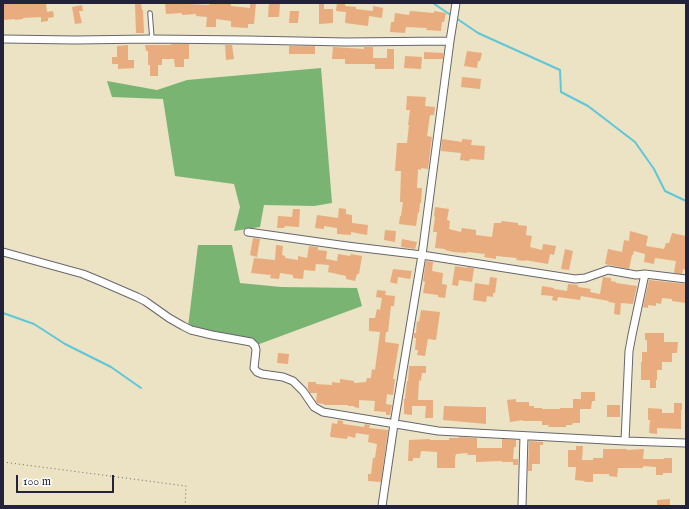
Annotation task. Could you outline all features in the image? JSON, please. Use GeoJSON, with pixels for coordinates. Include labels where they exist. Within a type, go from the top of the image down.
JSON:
{"type":"FeatureCollection","features":[{"type":"Feature","properties":{"kind":"street"},"geometry":{"type":"LineString","coordinates":[[383,505],[394,424],[422,255],[456,3]]}},
{"type":"Feature","properties":{"kind":"street"},"geometry":{"type":"LineString","coordinates":[[3,39],[450,42]]}},
{"type":"Feature","properties":{"kind":"street"},"geometry":{"type":"LineString","coordinates":[[248,232],[422,255],[575,279],[585,278],[608,270],[636,275],[645,274],[686,279]]}},
{"type":"Feature","properties":{"kind":"street"},"geometry":{"type":"LineString","coordinates":[[3,252],[100,280],[145,301],[169,318],[191,330],[251,342],[255,346],[256,350],[254,368],[257,372],[283,377],[294,381],[303,391],[310,403],[318,410],[438,431],[686,443]]}},
{"type":"Feature","properties":{"kind":"street"},"geometry":{"type":"LineString","coordinates":[[625,441],[629,351],[645,274]]}},
{"type":"Feature","properties":{"kind":"street"},"geometry":{"type":"LineString","coordinates":[[522,506],[524,436]]}},
{"type":"Feature","properties":{"kind":"lane"},"geometry":{"type":"LineString","coordinates":[[150,13],[152,39]]}},
{"type":"Feature","properties":{"kind":"path"},"geometry":{"type":"LineString","coordinates":[[3,462],[186,486],[185,506]]}},
{"type":"Feature","properties":{"kind":"green space"},"geometry":{"type":"Polygon","coordinates":[[[321,68],[332,203],[314,206],[264,205],[260,227],[234,231],[240,207],[234,184],[175,176],[163,99],[112,97],[107,81],[157,90],[187,80],[321,68]]]}},
{"type":"Feature","properties":{"kind":"green space"},"geometry":{"type":"Polygon","coordinates":[[[198,245],[232,245],[240,283],[281,287],[357,288],[362,306],[254,346],[210,335],[188,327],[198,245]]]}},
{"type":"Feature","properties":{"kind":"building"},"geometry":{"type":"Polygon","coordinates":[[[3,3],[46,3],[47,12],[53,11],[54,17],[48,18],[48,21],[41,22],[41,17],[3,20],[3,3]]]}},
{"type":"Feature","properties":{"kind":"building"},"geometry":{"type":"Polygon","coordinates":[[[135,3],[141,3],[143,10],[144,33],[136,33],[135,3]]]}},
{"type":"Feature","properties":{"kind":"building"},"geometry":{"type":"Polygon","coordinates":[[[165,3],[209,5],[209,3],[231,3],[231,6],[250,8],[250,3],[256,3],[254,24],[248,24],[248,28],[231,27],[231,21],[216,19],[216,27],[206,27],[207,17],[196,16],[196,14],[166,14],[165,3]]]}},
{"type":"Feature","properties":{"kind":"building"},"geometry":{"type":"Polygon","coordinates":[[[269,3],[280,4],[279,17],[268,17],[269,3]]]}},
{"type":"Feature","properties":{"kind":"building"},"geometry":{"type":"Polygon","coordinates":[[[319,3],[324,3],[324,9],[333,9],[333,23],[319,24],[319,3]]]}},
{"type":"Feature","properties":{"kind":"building"},"geometry":{"type":"Polygon","coordinates":[[[337,3],[345,3],[345,6],[356,7],[356,9],[373,11],[373,6],[383,8],[382,18],[369,16],[368,26],[345,23],[346,12],[336,11],[337,3]]]}},
{"type":"Feature","properties":{"kind":"building"},"geometry":{"type":"Polygon","coordinates":[[[82,5],[83,11],[79,11],[82,23],[75,24],[72,7],[82,5]]]}},
{"type":"Feature","properties":{"kind":"building"},"geometry":{"type":"Polygon","coordinates":[[[290,11],[299,11],[298,23],[289,23],[290,11]]]}},
{"type":"Feature","properties":{"kind":"building"},"geometry":{"type":"Polygon","coordinates":[[[410,11],[434,13],[434,11],[446,13],[444,22],[442,22],[441,31],[426,30],[427,28],[406,27],[405,33],[390,32],[391,22],[394,22],[395,13],[409,15],[410,11]]]}},
{"type":"Feature","properties":{"kind":"building"},"geometry":{"type":"Polygon","coordinates":[[[189,44],[189,59],[184,59],[184,67],[175,67],[174,59],[162,59],[162,65],[158,65],[158,76],[150,76],[148,51],[146,51],[145,45],[189,44]]]}},
{"type":"Feature","properties":{"kind":"building"},"geometry":{"type":"Polygon","coordinates":[[[128,45],[128,60],[134,60],[134,68],[118,69],[118,64],[112,64],[112,57],[117,57],[117,46],[128,45]]]}},
{"type":"Feature","properties":{"kind":"building"},"geometry":{"type":"Polygon","coordinates":[[[225,45],[232,45],[234,59],[226,60],[225,45]]]}},
{"type":"Feature","properties":{"kind":"building"},"geometry":{"type":"Polygon","coordinates":[[[289,46],[315,46],[315,54],[289,54],[289,46]]]}},
{"type":"Feature","properties":{"kind":"building"},"geometry":{"type":"Polygon","coordinates":[[[333,47],[364,49],[364,47],[373,47],[373,58],[387,58],[387,49],[394,49],[394,69],[375,69],[375,64],[345,64],[345,59],[332,59],[333,47]]]}},
{"type":"Feature","properties":{"kind":"building"},"geometry":{"type":"Polygon","coordinates":[[[467,51],[482,53],[480,61],[478,61],[477,68],[464,66],[467,51]]]}},
{"type":"Feature","properties":{"kind":"building"},"geometry":{"type":"Polygon","coordinates":[[[424,52],[443,53],[443,59],[424,59],[424,52]]]}},
{"type":"Feature","properties":{"kind":"building"},"geometry":{"type":"Polygon","coordinates":[[[405,56],[422,57],[421,69],[404,68],[405,56]]]}},
{"type":"Feature","properties":{"kind":"building"},"geometry":{"type":"Polygon","coordinates":[[[462,77],[481,79],[480,89],[461,87],[462,77]]]}},
{"type":"Feature","properties":{"kind":"building"},"geometry":{"type":"Polygon","coordinates":[[[407,96],[426,97],[425,106],[435,107],[434,115],[430,115],[427,136],[432,137],[428,169],[418,169],[417,188],[422,188],[421,203],[416,226],[399,224],[403,202],[400,202],[401,171],[395,171],[397,143],[407,143],[410,110],[406,110],[407,96]]]}},
{"type":"Feature","properties":{"kind":"building"},"geometry":{"type":"Polygon","coordinates":[[[442,139],[462,142],[462,139],[472,140],[471,145],[485,146],[484,160],[460,160],[461,153],[441,151],[442,139]]]}},
{"type":"Feature","properties":{"kind":"building"},"geometry":{"type":"Polygon","coordinates":[[[435,207],[449,209],[447,220],[450,221],[449,229],[461,232],[462,228],[476,230],[476,235],[492,237],[494,223],[501,223],[502,221],[527,226],[526,235],[532,236],[530,247],[542,250],[543,244],[556,246],[554,255],[550,254],[548,264],[516,260],[517,258],[496,256],[496,259],[484,257],[485,254],[453,252],[435,248],[437,232],[433,232],[435,207]]]}},
{"type":"Feature","properties":{"kind":"building"},"geometry":{"type":"Polygon","coordinates":[[[339,208],[346,209],[346,214],[352,215],[352,223],[368,225],[367,235],[351,232],[351,235],[337,234],[337,228],[324,226],[324,229],[315,228],[317,215],[338,218],[339,208]]]}},
{"type":"Feature","properties":{"kind":"building"},"geometry":{"type":"Polygon","coordinates":[[[293,209],[300,209],[299,227],[285,226],[284,228],[277,228],[278,216],[292,217],[293,209]]]}},
{"type":"Feature","properties":{"kind":"building"},"geometry":{"type":"Polygon","coordinates":[[[385,230],[396,231],[395,242],[384,240],[385,230]]]}},
{"type":"Feature","properties":{"kind":"building"},"geometry":{"type":"Polygon","coordinates":[[[630,231],[648,236],[646,246],[664,249],[666,243],[669,243],[672,233],[686,236],[686,270],[683,269],[682,274],[675,273],[676,261],[655,258],[654,264],[644,262],[645,254],[634,251],[629,269],[605,264],[608,249],[622,252],[624,240],[629,241],[630,231]]]}},
{"type":"Feature","properties":{"kind":"building"},"geometry":{"type":"Polygon","coordinates":[[[253,238],[260,239],[257,257],[250,255],[253,238]]]}},
{"type":"Feature","properties":{"kind":"building"},"geometry":{"type":"Polygon","coordinates":[[[402,239],[417,242],[415,249],[401,247],[402,239]]]}},
{"type":"Feature","properties":{"kind":"building"},"geometry":{"type":"Polygon","coordinates":[[[276,245],[283,246],[282,255],[285,256],[285,258],[298,260],[298,256],[307,258],[309,246],[318,247],[318,250],[327,251],[326,259],[337,261],[338,254],[362,256],[359,274],[357,274],[355,281],[346,279],[346,276],[328,272],[329,265],[316,264],[315,271],[304,270],[303,279],[293,278],[293,275],[280,273],[279,279],[270,278],[271,275],[251,273],[254,258],[275,260],[276,245]]]}},
{"type":"Feature","properties":{"kind":"building"},"geometry":{"type":"Polygon","coordinates":[[[565,249],[573,251],[569,270],[561,269],[565,249]]]}},
{"type":"Feature","properties":{"kind":"building"},"geometry":{"type":"Polygon","coordinates":[[[426,261],[433,262],[432,271],[443,273],[442,284],[447,285],[445,298],[438,297],[438,295],[423,293],[426,261]]]}},
{"type":"Feature","properties":{"kind":"building"},"geometry":{"type":"Polygon","coordinates":[[[455,266],[474,268],[472,282],[459,280],[458,286],[452,285],[455,266]]]}},
{"type":"Feature","properties":{"kind":"building"},"geometry":{"type":"Polygon","coordinates":[[[393,269],[412,271],[410,279],[398,277],[397,284],[390,282],[393,269]]]}},
{"type":"Feature","properties":{"kind":"building"},"geometry":{"type":"Polygon","coordinates":[[[490,277],[497,278],[493,297],[487,296],[486,302],[473,300],[475,283],[489,285],[490,277]]]}},
{"type":"Feature","properties":{"kind":"building"},"geometry":{"type":"Polygon","coordinates":[[[603,277],[611,278],[611,281],[616,283],[637,286],[633,304],[621,303],[620,315],[614,314],[615,303],[608,302],[609,301],[581,296],[580,300],[558,297],[557,301],[552,300],[553,296],[541,295],[542,286],[567,291],[568,284],[591,289],[590,292],[600,294],[603,277]]]}},
{"type":"Feature","properties":{"kind":"building"},"geometry":{"type":"Polygon","coordinates":[[[649,280],[686,284],[686,303],[662,298],[661,304],[656,303],[656,306],[648,305],[648,308],[643,307],[649,280]]]}},
{"type":"Feature","properties":{"kind":"building"},"geometry":{"type":"Polygon","coordinates":[[[377,290],[386,291],[385,295],[395,296],[394,306],[391,306],[388,332],[386,332],[385,342],[399,344],[393,379],[395,379],[393,395],[387,394],[386,404],[392,405],[390,415],[386,415],[386,412],[374,411],[375,401],[359,400],[359,408],[348,405],[324,405],[317,403],[317,393],[310,393],[308,389],[308,382],[332,385],[332,382],[340,383],[340,379],[354,381],[354,383],[366,382],[367,378],[371,378],[372,369],[375,370],[380,332],[369,331],[369,318],[375,318],[377,309],[380,310],[382,298],[376,297],[377,290]]]}},
{"type":"Feature","properties":{"kind":"building"},"geometry":{"type":"Polygon","coordinates":[[[421,310],[440,312],[436,340],[428,339],[425,356],[417,355],[418,350],[415,350],[416,338],[414,338],[414,333],[416,333],[417,321],[419,322],[421,310]]]}},
{"type":"Feature","properties":{"kind":"building"},"geometry":{"type":"Polygon","coordinates":[[[645,333],[664,333],[664,342],[678,342],[677,353],[672,353],[672,362],[662,362],[662,370],[657,370],[656,388],[650,388],[650,380],[641,380],[642,352],[647,352],[647,340],[645,340],[645,333]]]}},
{"type":"Feature","properties":{"kind":"building"},"geometry":{"type":"Polygon","coordinates":[[[278,353],[289,354],[288,364],[277,363],[278,353]]]}},
{"type":"Feature","properties":{"kind":"building"},"geometry":{"type":"Polygon","coordinates":[[[409,366],[426,366],[426,373],[422,373],[421,381],[419,380],[418,400],[433,400],[433,418],[425,418],[426,406],[412,406],[412,415],[404,414],[404,399],[408,381],[409,366]]]}},
{"type":"Feature","properties":{"kind":"building"},"geometry":{"type":"Polygon","coordinates":[[[581,392],[595,392],[595,401],[592,401],[591,409],[580,409],[580,423],[566,425],[566,427],[548,427],[549,425],[542,425],[542,421],[523,420],[510,422],[507,400],[516,399],[516,402],[529,402],[529,406],[542,409],[573,408],[573,399],[581,399],[581,392]]]}},
{"type":"Feature","properties":{"kind":"building"},"geometry":{"type":"Polygon","coordinates":[[[674,403],[682,403],[681,429],[657,428],[657,434],[649,433],[650,420],[648,420],[648,408],[662,409],[662,413],[674,413],[674,403]]]}},
{"type":"Feature","properties":{"kind":"building"},"geometry":{"type":"Polygon","coordinates":[[[607,405],[620,405],[620,417],[607,417],[607,405]]]}},
{"type":"Feature","properties":{"kind":"building"},"geometry":{"type":"Polygon","coordinates":[[[444,406],[486,407],[486,424],[443,420],[444,406]]]}},
{"type":"Feature","properties":{"kind":"building"},"geometry":{"type":"Polygon","coordinates":[[[338,420],[343,421],[343,424],[364,427],[365,424],[370,425],[369,428],[388,430],[381,482],[368,481],[368,474],[371,474],[377,444],[368,442],[369,435],[356,433],[355,438],[348,436],[347,439],[331,437],[332,423],[337,424],[338,420]]]}},
{"type":"Feature","properties":{"kind":"building"},"geometry":{"type":"Polygon","coordinates":[[[449,438],[477,438],[477,448],[502,448],[502,439],[516,440],[513,459],[518,459],[518,465],[513,465],[513,462],[502,461],[476,462],[476,455],[467,455],[468,453],[456,454],[455,468],[437,468],[437,452],[421,451],[420,458],[413,458],[413,461],[408,461],[409,440],[449,440],[449,438]]]}},
{"type":"Feature","properties":{"kind":"building"},"geometry":{"type":"Polygon","coordinates":[[[529,441],[543,442],[543,445],[540,445],[540,464],[532,464],[532,471],[528,471],[529,441]]]}},
{"type":"Feature","properties":{"kind":"building"},"geometry":{"type":"Polygon","coordinates":[[[576,446],[583,446],[582,460],[603,458],[603,449],[644,449],[643,459],[672,458],[672,473],[656,475],[656,467],[643,466],[643,468],[618,468],[617,477],[609,476],[609,474],[593,474],[593,482],[575,480],[576,467],[568,467],[568,450],[576,450],[576,446]]]}},
{"type":"Feature","properties":{"kind":"building"},"geometry":{"type":"Polygon","coordinates":[[[670,499],[670,506],[657,506],[657,500],[670,499]]]}},
{"type":"Feature","properties":{"kind":"waterway"},"geometry":{"type":"LineString","coordinates":[[433,3],[452,16]]}},
{"type":"Feature","properties":{"kind":"waterway"},"geometry":{"type":"LineString","coordinates":[[456,18],[478,33],[560,70],[561,92],[588,106],[635,142],[654,169],[665,191],[686,201]]}},
{"type":"Feature","properties":{"kind":"waterway"},"geometry":{"type":"LineString","coordinates":[[3,313],[34,324],[65,344],[111,367],[141,388]]}}]}
